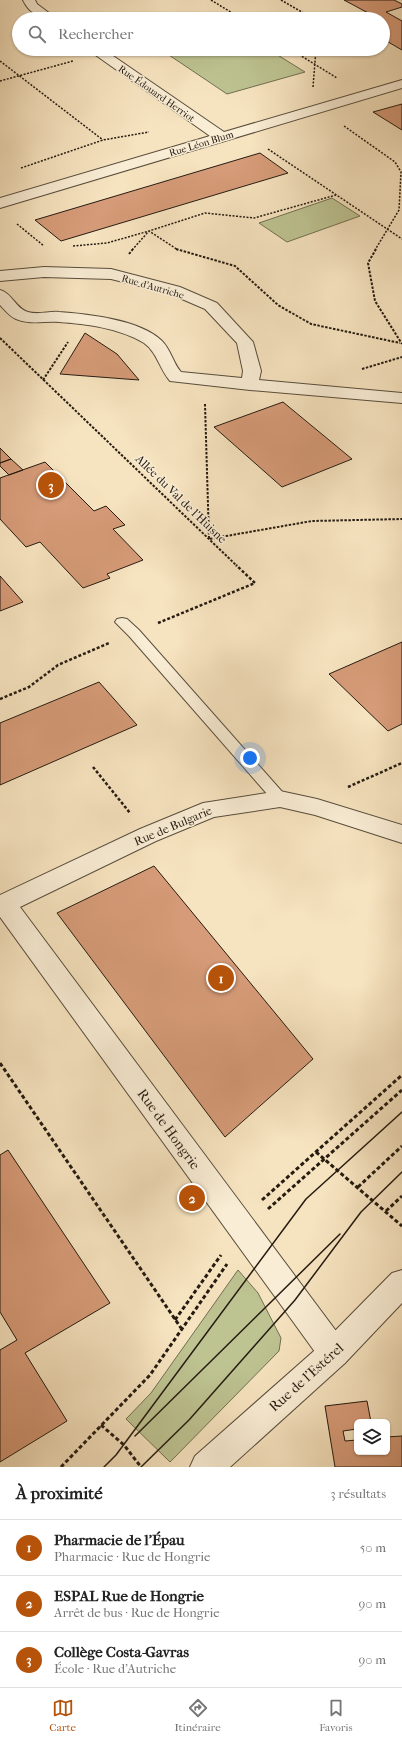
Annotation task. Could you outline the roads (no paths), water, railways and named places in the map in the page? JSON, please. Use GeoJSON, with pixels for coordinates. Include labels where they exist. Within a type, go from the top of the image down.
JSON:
{"type":"FeatureCollection","features":[{"type":"Feature","properties":{"kind":"street"},"geometry":{"type":"LineString","coordinates":[[29,0],[32,6],[41,12]]}},
{"type":"Feature","properties":{"kind":"street","name":"Rue Édouard Herriot"},"geometry":{"type":"LineString","coordinates":[[104,56],[220,136]]}},
{"type":"Feature","properties":{"kind":"street","name":"Rue Léon Blum"},"geometry":{"type":"LineString","coordinates":[[0,203],[220,136],[402,84]]}},
{"type":"Feature","properties":{"kind":"street","name":"Rue d'Autriche"},"geometry":{"type":"LineString","coordinates":[[0,276],[44,272],[111,274],[174,290],[211,306],[245,342],[252,371],[250,385]]}},
{"type":"Feature","properties":{"kind":"street"},"geometry":{"type":"LineString","coordinates":[[0,295],[17,313],[28,317],[82,319],[116,324],[152,340],[163,355],[170,372],[176,377],[402,398]]}},
{"type":"Feature","properties":{"kind":"street","name":"Rue de Bulgarie"},"geometry":{"type":"LineString","coordinates":[[2,905],[148,835],[211,809],[280,799],[317,807],[402,834]]}},
{"type":"Feature","properties":{"kind":"street","name":"Rue de Hongrie"},"geometry":{"type":"LineString","coordinates":[[2,905],[334,1353]]}},
{"type":"Feature","properties":{"kind":"street","name":"Rue de l'Estérel"},"geometry":{"type":"LineString","coordinates":[[206,1467],[334,1353],[402,1283]]}},
{"type":"Feature","properties":{"kind":"lane"},"geometry":{"type":"LineString","coordinates":[[122,622],[134,633],[280,799]]}},
{"type":"Feature","properties":{"kind":"tram line"},"geometry":{"type":"LineString","coordinates":[[104,1467],[116,1455],[306,1199],[402,1112]]}},
{"type":"Feature","properties":{"kind":"tram line"},"geometry":{"type":"LineString","coordinates":[[141,1467],[189,1420],[295,1300],[361,1212],[402,1172]]}},
{"type":"Feature","properties":{"kind":"tram line"},"geometry":{"type":"LineString","coordinates":[[135,1436],[340,1234]]}},
{"type":"Feature","properties":{"kind":"place","name":"Collège Costa-Gavras"},"geometry":{"type":"Point","coordinates":[51,485]}},
{"type":"Feature","properties":{"kind":"place","name":"Pharmacie de l'Épau"},"geometry":{"type":"Point","coordinates":[221,978]}},
{"type":"Feature","properties":{"kind":"place","name":"ESPAL Rue de Hongrie"},"geometry":{"type":"Point","coordinates":[192,1198]}}]}
